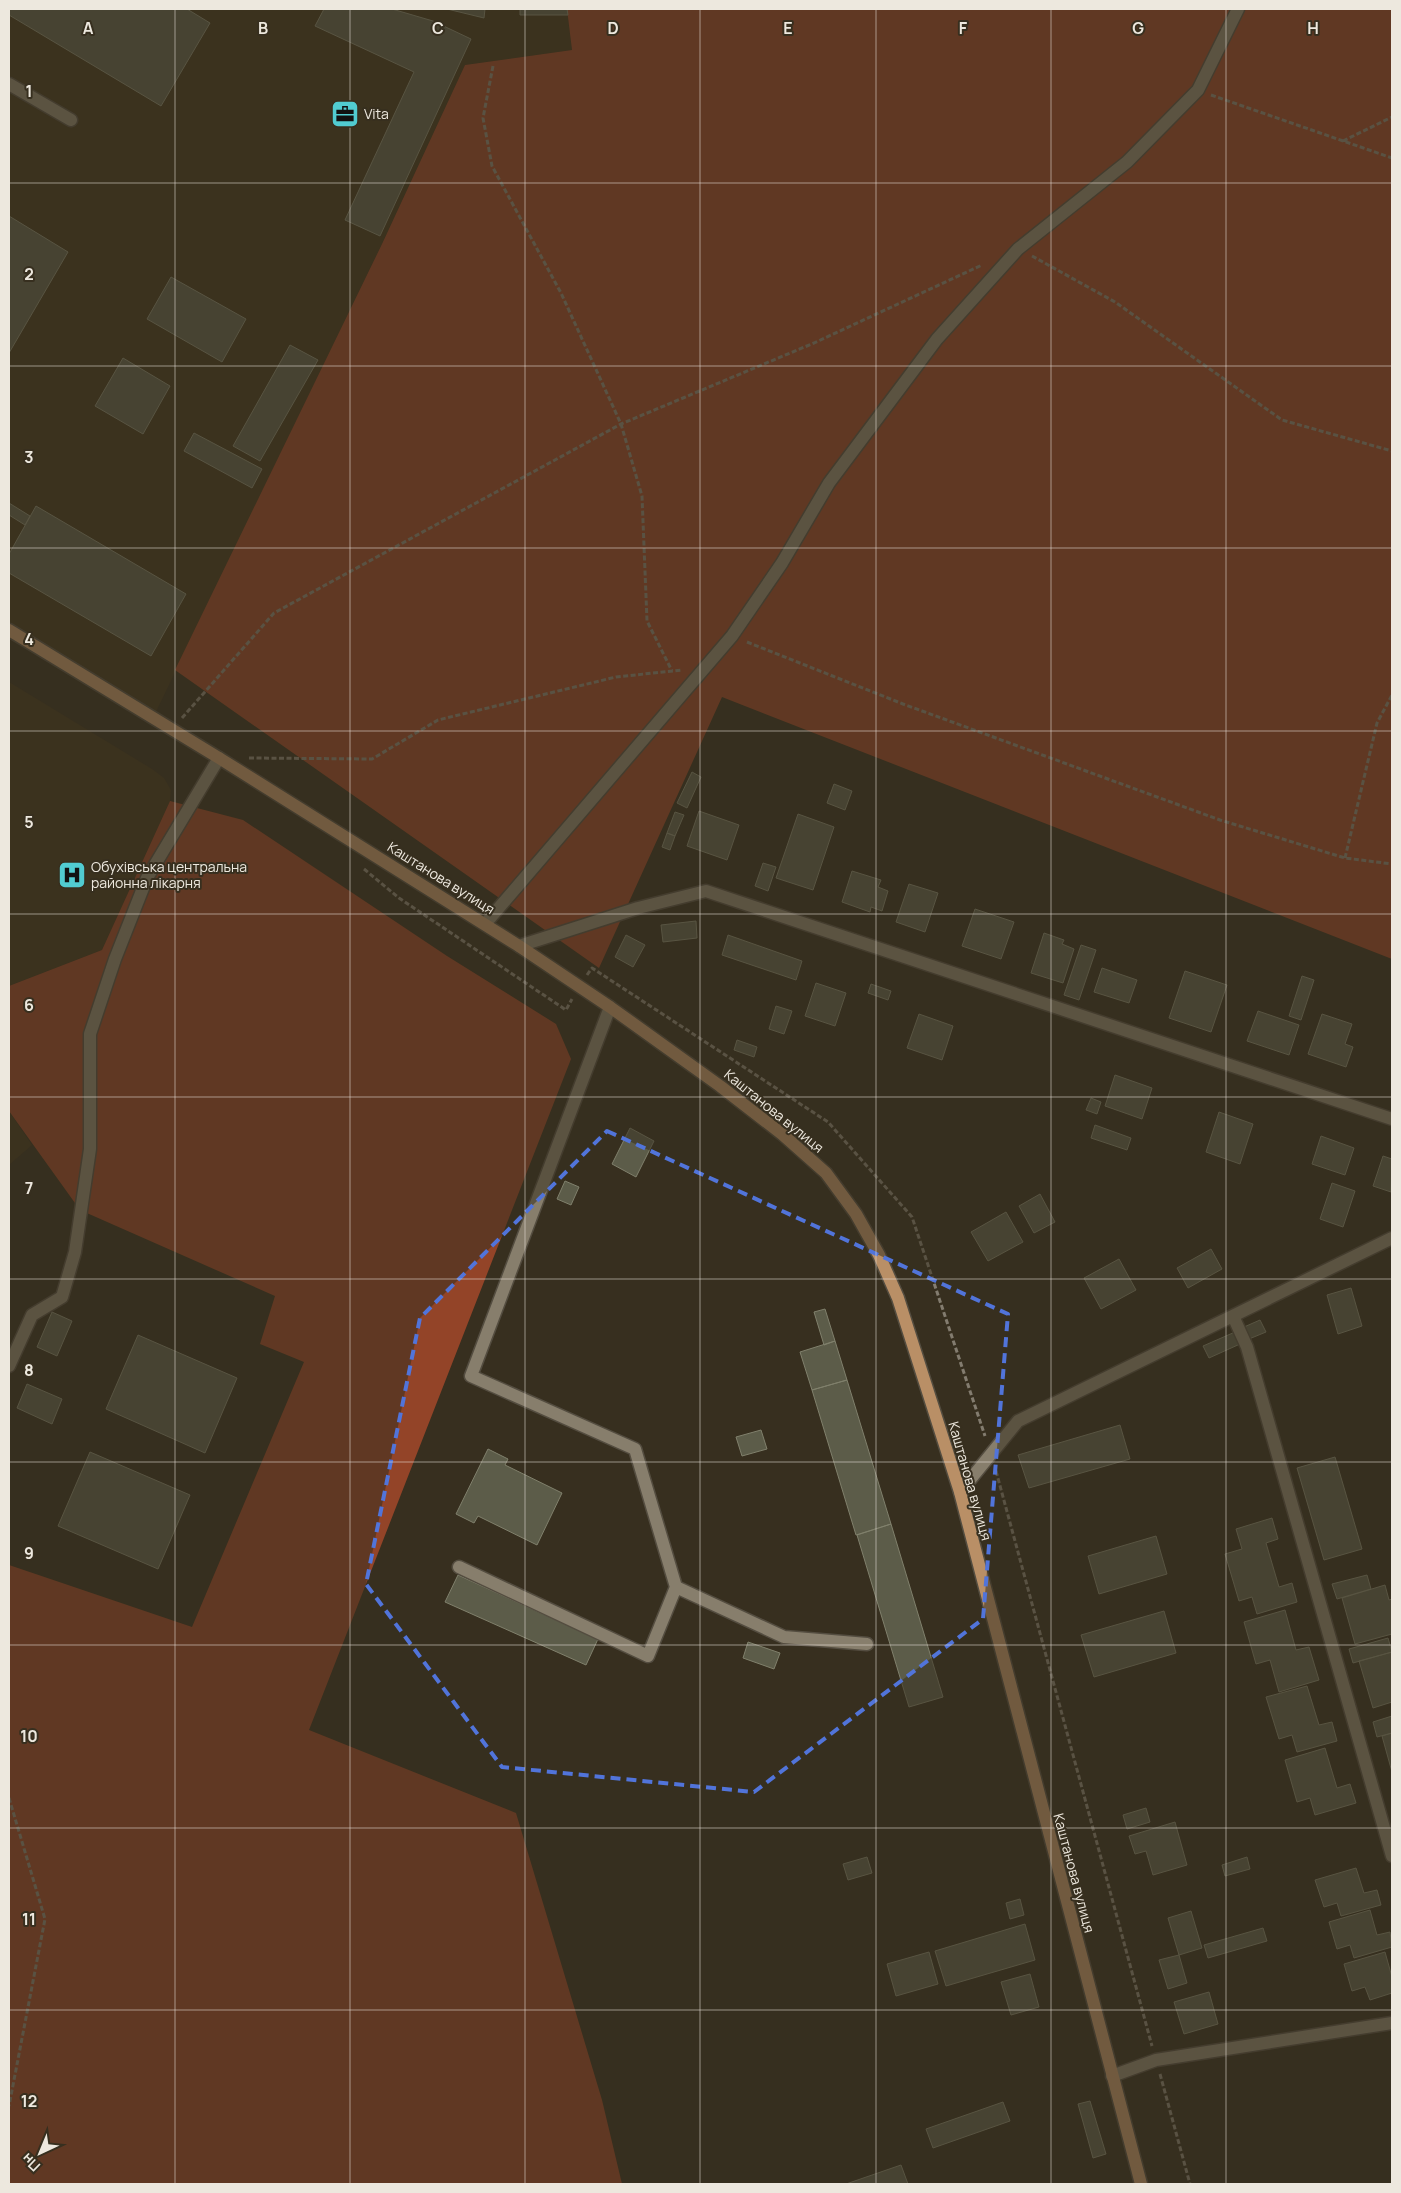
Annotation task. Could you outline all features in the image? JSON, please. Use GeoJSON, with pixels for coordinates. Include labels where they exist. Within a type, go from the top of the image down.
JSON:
{"type":"FeatureCollection","features":[{"type":"Feature","properties":{"kind":"main road","name":"Каштанова вулиця"},"geometry":{"type":"LineString","coordinates":[[9,630],[220,758],[485,924],[610,1007],[677,1054],[782,1134],[826,1173],[851,1207],[879,1255],[898,1298],[960,1492],[1141,2184]]}},
{"type":"Feature","properties":{"kind":"street"},"geometry":{"type":"LineString","coordinates":[[485,924],[732,636],[782,563],[829,483],[937,339],[1018,248],[1127,162],[1198,90],[1238,9]]}},
{"type":"Feature","properties":{"kind":"street"},"geometry":{"type":"LineString","coordinates":[[9,84],[71,120]]}},
{"type":"Feature","properties":{"kind":"street"},"geometry":{"type":"LineString","coordinates":[[9,1366],[32,1315],[62,1297],[75,1252],[90,1149],[90,1034],[115,959],[147,878],[220,758]]}},
{"type":"Feature","properties":{"kind":"street"},"geometry":{"type":"LineString","coordinates":[[519,946],[638,908],[706,891],[1392,1119]]}},
{"type":"Feature","properties":{"kind":"street"},"geometry":{"type":"LineString","coordinates":[[459,1567],[648,1656],[676,1587],[635,1449],[471,1376],[610,1007]]}},
{"type":"Feature","properties":{"kind":"street"},"geometry":{"type":"LineString","coordinates":[[960,1492],[1018,1421],[1392,1238]]}},
{"type":"Feature","properties":{"kind":"street"},"geometry":{"type":"LineString","coordinates":[[1233,1316],[1247,1347],[1392,1856]]}},
{"type":"Feature","properties":{"kind":"street"},"geometry":{"type":"LineString","coordinates":[[676,1587],[784,1638],[868,1644]]}},
{"type":"Feature","properties":{"kind":"street"},"geometry":{"type":"LineString","coordinates":[[1112,2076],[1156,2060],[1392,2023]]}},
{"type":"Feature","properties":{"kind":"path"},"geometry":{"type":"LineString","coordinates":[[493,66],[483,118],[492,166],[561,293],[621,424],[642,496],[647,621],[672,671]]}},
{"type":"Feature","properties":{"kind":"path"},"geometry":{"type":"LineString","coordinates":[[1198,90],[1392,158]]}},
{"type":"Feature","properties":{"kind":"path"},"geometry":{"type":"LineString","coordinates":[[1342,141],[1392,117]]}},
{"type":"Feature","properties":{"kind":"path"},"geometry":{"type":"LineString","coordinates":[[1018,248],[1115,302],[1282,420],[1392,451]]}},
{"type":"Feature","properties":{"kind":"path"},"geometry":{"type":"LineString","coordinates":[[172,730],[274,613],[621,424],[814,343],[991,261]]}},
{"type":"Feature","properties":{"kind":"path"},"geometry":{"type":"LineString","coordinates":[[732,636],[912,707],[1211,816],[1345,858],[1392,864]]}},
{"type":"Feature","properties":{"kind":"path"},"geometry":{"type":"LineString","coordinates":[[248,758],[372,759],[438,720],[616,677],[705,667]]}},
{"type":"Feature","properties":{"kind":"path"},"geometry":{"type":"LineString","coordinates":[[1345,858],[1377,723],[1392,695]]}},
{"type":"Feature","properties":{"kind":"path"},"geometry":{"type":"LineString","coordinates":[[359,866],[400,898],[566,1010]]}},
{"type":"Feature","properties":{"kind":"path"},"geometry":{"type":"LineString","coordinates":[[9,1798],[45,1919],[9,2106]]}},
{"type":"Feature","properties":{"kind":"highlighted area"},"geometry":{"type":"Polygon","coordinates":[[[607,1131],[1008,1314],[983,1619],[754,1792],[502,1767],[366,1584],[420,1318],[607,1131]]]}},
{"type":"Feature","properties":{"kind":"shaded area"},"geometry":{"type":"Polygon","coordinates":[[[9,9],[567,9],[572,50],[465,65],[382,244],[153,718],[9,630],[9,9]]]}},
{"type":"Feature","properties":{"kind":"shaded area"},"geometry":{"type":"Polygon","coordinates":[[[567,9],[1392,9],[1392,959],[722,697],[599,968],[175,670],[382,244],[465,65],[572,50],[567,9]]]}},
{"type":"Feature","properties":{"kind":"shaded area","name":"Обухівська центральна районна лікарня"},"geometry":{"type":"Polygon","coordinates":[[[9,682],[152,769],[164,778],[171,790],[170,801],[102,950],[9,986],[9,682]]]}},
{"type":"Feature","properties":{"kind":"shaded area"},"geometry":{"type":"Polygon","coordinates":[[[170,801],[243,820],[447,956],[556,1024],[571,1059],[309,1730],[516,1813],[602,2100],[622,2184],[9,2184],[9,1565],[192,1627],[304,1362],[260,1344],[275,1296],[80,1210],[9,1111],[9,986],[102,950],[170,801]]]}},
{"type":"Feature","properties":{"kind":"shaded area"},"geometry":{"type":"Polygon","coordinates":[[[9,1111],[32,1145],[9,1165],[9,1111]]]}},
{"type":"Feature","properties":{"kind":"building"},"geometry":{"type":"Polygon","coordinates":[[[9,9],[187,9],[210,23],[161,106],[9,15],[9,9]]]}},
{"type":"Feature","properties":{"kind":"building"},"geometry":{"type":"Polygon","coordinates":[[[324,9],[392,9],[433,21],[471,39],[380,236],[345,220],[414,72],[315,26],[324,9]]]}},
{"type":"Feature","properties":{"kind":"building"},"geometry":{"type":"Polygon","coordinates":[[[447,9],[485,9],[484,18],[447,9]]]}},
{"type":"Feature","properties":{"kind":"building"},"geometry":{"type":"Polygon","coordinates":[[[520,9],[567,9],[568,15],[520,15],[520,9]]]}},
{"type":"Feature","properties":{"kind":"building"},"geometry":{"type":"Polygon","coordinates":[[[9,216],[68,252],[9,353],[9,216]]]}},
{"type":"Feature","properties":{"kind":"building"},"geometry":{"type":"Polygon","coordinates":[[[171,277],[246,319],[222,362],[147,319],[171,277]]]}},
{"type":"Feature","properties":{"kind":"building"},"geometry":{"type":"Polygon","coordinates":[[[290,345],[318,360],[260,461],[233,446],[290,345]]]}},
{"type":"Feature","properties":{"kind":"building"},"geometry":{"type":"Polygon","coordinates":[[[123,358],[170,386],[143,434],[95,406],[123,358]]]}},
{"type":"Feature","properties":{"kind":"building"},"geometry":{"type":"Polygon","coordinates":[[[194,433],[262,469],[252,488],[184,451],[194,433]]]}},
{"type":"Feature","properties":{"kind":"building"},"geometry":{"type":"Polygon","coordinates":[[[9,503],[30,516],[25,525],[9,515],[9,503]]]}},
{"type":"Feature","properties":{"kind":"building"},"geometry":{"type":"Polygon","coordinates":[[[36,506],[186,594],[151,656],[9,573],[9,554],[36,506]]]}},
{"type":"Feature","properties":{"kind":"building"},"geometry":{"type":"Polygon","coordinates":[[[692,772],[701,777],[687,808],[677,803],[692,772]]]}},
{"type":"Feature","properties":{"kind":"building"},"geometry":{"type":"Polygon","coordinates":[[[834,784],[852,791],[845,810],[827,803],[834,784]]]}},
{"type":"Feature","properties":{"kind":"building"},"geometry":{"type":"Polygon","coordinates":[[[699,811],[739,825],[727,860],[687,846],[699,811]]]}},
{"type":"Feature","properties":{"kind":"building"},"geometry":{"type":"Polygon","coordinates":[[[675,812],[684,815],[675,836],[667,833],[675,812]]]}},
{"type":"Feature","properties":{"kind":"building"},"geometry":{"type":"Polygon","coordinates":[[[798,814],[834,827],[813,890],[776,878],[798,814]]]}},
{"type":"Feature","properties":{"kind":"building"},"geometry":{"type":"Polygon","coordinates":[[[667,833],[675,836],[670,850],[662,847],[667,833]]]}},
{"type":"Feature","properties":{"kind":"building"},"geometry":{"type":"Polygon","coordinates":[[[763,863],[776,867],[768,891],[755,886],[763,863]]]}},
{"type":"Feature","properties":{"kind":"building"},"geometry":{"type":"Polygon","coordinates":[[[852,871],[881,880],[878,887],[888,891],[882,911],[871,907],[870,912],[842,902],[852,871]]]}},
{"type":"Feature","properties":{"kind":"building"},"geometry":{"type":"Polygon","coordinates":[[[909,884],[938,893],[925,932],[896,922],[909,884]]]}},
{"type":"Feature","properties":{"kind":"building"},"geometry":{"type":"Polygon","coordinates":[[[975,909],[1014,922],[1001,959],[962,946],[975,909]]]}},
{"type":"Feature","properties":{"kind":"building"},"geometry":{"type":"Polygon","coordinates":[[[696,921],[697,938],[663,942],[661,925],[696,921]]]}},
{"type":"Feature","properties":{"kind":"building"},"geometry":{"type":"Polygon","coordinates":[[[1044,933],[1064,940],[1062,944],[1074,949],[1063,983],[1031,973],[1044,933]]]}},
{"type":"Feature","properties":{"kind":"building"},"geometry":{"type":"Polygon","coordinates":[[[626,935],[645,945],[633,967],[615,957],[626,935]]]}},
{"type":"Feature","properties":{"kind":"building"},"geometry":{"type":"Polygon","coordinates":[[[728,935],[802,961],[796,980],[722,955],[728,935]]]}},
{"type":"Feature","properties":{"kind":"building"},"geometry":{"type":"Polygon","coordinates":[[[1081,945],[1096,950],[1079,1000],[1064,995],[1081,945]]]}},
{"type":"Feature","properties":{"kind":"building"},"geometry":{"type":"Polygon","coordinates":[[[1102,968],[1137,980],[1129,1003],[1094,992],[1102,968]]]}},
{"type":"Feature","properties":{"kind":"building"},"geometry":{"type":"Polygon","coordinates":[[[1185,971],[1227,985],[1211,1032],[1169,1018],[1185,971]]]}},
{"type":"Feature","properties":{"kind":"building"},"geometry":{"type":"Polygon","coordinates":[[[1302,976],[1314,980],[1301,1020],[1289,1016],[1302,976]]]}},
{"type":"Feature","properties":{"kind":"building"},"geometry":{"type":"Polygon","coordinates":[[[816,983],[846,993],[835,1026],[805,1016],[816,983]]]}},
{"type":"Feature","properties":{"kind":"building"},"geometry":{"type":"Polygon","coordinates":[[[871,984],[891,991],[888,1000],[868,993],[871,984]]]}},
{"type":"Feature","properties":{"kind":"building"},"geometry":{"type":"Polygon","coordinates":[[[776,1006],[792,1011],[784,1034],[769,1029],[776,1006]]]}},
{"type":"Feature","properties":{"kind":"building"},"geometry":{"type":"Polygon","coordinates":[[[1258,1011],[1299,1025],[1289,1055],[1247,1041],[1258,1011]]]}},
{"type":"Feature","properties":{"kind":"building"},"geometry":{"type":"Polygon","coordinates":[[[919,1014],[953,1026],[942,1060],[907,1048],[919,1014]]]}},
{"type":"Feature","properties":{"kind":"building"},"geometry":{"type":"Polygon","coordinates":[[[1322,1014],[1352,1024],[1345,1044],[1353,1047],[1346,1067],[1308,1054],[1322,1014]]]}},
{"type":"Feature","properties":{"kind":"building"},"geometry":{"type":"Polygon","coordinates":[[[737,1040],[757,1047],[754,1057],[734,1050],[737,1040]]]}},
{"type":"Feature","properties":{"kind":"building"},"geometry":{"type":"Polygon","coordinates":[[[1115,1075],[1152,1088],[1142,1119],[1105,1106],[1115,1075]]]}},
{"type":"Feature","properties":{"kind":"building"},"geometry":{"type":"Polygon","coordinates":[[[1091,1098],[1101,1102],[1097,1114],[1086,1110],[1091,1098]]]}},
{"type":"Feature","properties":{"kind":"building"},"geometry":{"type":"Polygon","coordinates":[[[1219,1112],[1253,1124],[1240,1164],[1206,1152],[1219,1112]]]}},
{"type":"Feature","properties":{"kind":"building"},"geometry":{"type":"Polygon","coordinates":[[[1095,1125],[1131,1138],[1127,1150],[1091,1138],[1095,1125]]]}},
{"type":"Feature","properties":{"kind":"building"},"geometry":{"type":"Polygon","coordinates":[[[630,1128],[654,1141],[636,1177],[612,1164],[630,1128]]]}},
{"type":"Feature","properties":{"kind":"building"},"geometry":{"type":"Polygon","coordinates":[[[1321,1136],[1354,1148],[1345,1175],[1312,1164],[1321,1136]]]}},
{"type":"Feature","properties":{"kind":"building"},"geometry":{"type":"Polygon","coordinates":[[[1383,1156],[1392,1159],[1391,1192],[1373,1186],[1383,1156]]]}},
{"type":"Feature","properties":{"kind":"building"},"geometry":{"type":"Polygon","coordinates":[[[565,1181],[579,1187],[571,1205],[557,1199],[565,1181]]]}},
{"type":"Feature","properties":{"kind":"building"},"geometry":{"type":"Polygon","coordinates":[[[1332,1183],[1355,1191],[1343,1227],[1320,1219],[1332,1183]]]}},
{"type":"Feature","properties":{"kind":"building"},"geometry":{"type":"Polygon","coordinates":[[[1040,1194],[1055,1222],[1034,1233],[1019,1206],[1040,1194]]]}},
{"type":"Feature","properties":{"kind":"building"},"geometry":{"type":"Polygon","coordinates":[[[1006,1212],[1023,1242],[988,1261],[971,1232],[1006,1212]]]}},
{"type":"Feature","properties":{"kind":"building"},"geometry":{"type":"Polygon","coordinates":[[[1211,1249],[1222,1269],[1188,1288],[1177,1268],[1211,1249]]]}},
{"type":"Feature","properties":{"kind":"building"},"geometry":{"type":"Polygon","coordinates":[[[1119,1259],[1136,1290],[1101,1309],[1084,1278],[1119,1259]]]}},
{"type":"Feature","properties":{"kind":"building"},"geometry":{"type":"Polygon","coordinates":[[[1351,1288],[1362,1326],[1338,1334],[1327,1295],[1351,1288]]]}},
{"type":"Feature","properties":{"kind":"building"},"geometry":{"type":"Polygon","coordinates":[[[825,1309],[835,1341],[824,1345],[814,1312],[825,1309]]]}},
{"type":"Feature","properties":{"kind":"building"},"geometry":{"type":"Polygon","coordinates":[[[52,1312],[72,1321],[57,1356],[37,1347],[52,1312]]]}},
{"type":"Feature","properties":{"kind":"building"},"geometry":{"type":"Polygon","coordinates":[[[1260,1320],[1266,1332],[1249,1339],[1244,1327],[1260,1320]]]}},
{"type":"Feature","properties":{"kind":"building"},"geometry":{"type":"Polygon","coordinates":[[[1235,1332],[1240,1344],[1209,1358],[1203,1346],[1235,1332]]]}},
{"type":"Feature","properties":{"kind":"building"},"geometry":{"type":"Polygon","coordinates":[[[138,1335],[237,1378],[205,1453],[106,1409],[138,1335]]]}},
{"type":"Feature","properties":{"kind":"building"},"geometry":{"type":"Polygon","coordinates":[[[835,1341],[847,1380],[812,1390],[800,1352],[835,1341]]]}},
{"type":"Feature","properties":{"kind":"building"},"geometry":{"type":"Polygon","coordinates":[[[847,1380],[891,1524],[856,1535],[812,1390],[847,1380]]]}},
{"type":"Feature","properties":{"kind":"building"},"geometry":{"type":"Polygon","coordinates":[[[27,1384],[62,1399],[52,1424],[17,1408],[27,1384]]]}},
{"type":"Feature","properties":{"kind":"building"},"geometry":{"type":"Polygon","coordinates":[[[1120,1425],[1130,1459],[1029,1488],[1018,1455],[1120,1425]]]}},
{"type":"Feature","properties":{"kind":"building"},"geometry":{"type":"Polygon","coordinates":[[[761,1430],[767,1449],[742,1456],[736,1437],[761,1430]]]}},
{"type":"Feature","properties":{"kind":"building"},"geometry":{"type":"Polygon","coordinates":[[[488,1449],[508,1459],[505,1465],[562,1493],[537,1545],[478,1516],[474,1523],[456,1514],[488,1449]]]}},
{"type":"Feature","properties":{"kind":"building"},"geometry":{"type":"Polygon","coordinates":[[[90,1452],[190,1495],[158,1569],[58,1526],[90,1452]]]}},
{"type":"Feature","properties":{"kind":"building"},"geometry":{"type":"Polygon","coordinates":[[[1335,1457],[1362,1549],[1324,1560],[1297,1468],[1335,1457]]]}},
{"type":"Feature","properties":{"kind":"building"},"geometry":{"type":"Polygon","coordinates":[[[1272,1518],[1278,1539],[1266,1543],[1279,1587],[1292,1583],[1297,1602],[1257,1614],[1252,1597],[1239,1601],[1225,1554],[1242,1549],[1236,1529],[1272,1518]]]}},
{"type":"Feature","properties":{"kind":"building"},"geometry":{"type":"Polygon","coordinates":[[[891,1524],[943,1697],[909,1707],[857,1535],[891,1524]]]}},
{"type":"Feature","properties":{"kind":"building"},"geometry":{"type":"Polygon","coordinates":[[[1156,1536],[1167,1574],[1099,1594],[1088,1556],[1156,1536]]]}},
{"type":"Feature","properties":{"kind":"building"},"geometry":{"type":"Polygon","coordinates":[[[458,1575],[598,1639],[586,1665],[445,1602],[458,1575]]]}},
{"type":"Feature","properties":{"kind":"building"},"geometry":{"type":"Polygon","coordinates":[[[1367,1575],[1371,1589],[1337,1599],[1332,1584],[1367,1575]]]}},
{"type":"Feature","properties":{"kind":"building"},"geometry":{"type":"Polygon","coordinates":[[[1385,1585],[1389,1600],[1392,1599],[1392,1634],[1355,1644],[1342,1598],[1385,1585]]]}},
{"type":"Feature","properties":{"kind":"building"},"geometry":{"type":"Polygon","coordinates":[[[1285,1610],[1296,1650],[1309,1647],[1319,1680],[1279,1692],[1270,1660],[1256,1664],[1244,1622],[1285,1610]]]}},
{"type":"Feature","properties":{"kind":"building"},"geometry":{"type":"Polygon","coordinates":[[[1164,1611],[1176,1653],[1094,1677],[1081,1635],[1164,1611]]]}},
{"type":"Feature","properties":{"kind":"building"},"geometry":{"type":"Polygon","coordinates":[[[1388,1638],[1392,1652],[1353,1663],[1349,1649],[1388,1638]]]}},
{"type":"Feature","properties":{"kind":"building"},"geometry":{"type":"Polygon","coordinates":[[[748,1642],[780,1653],[774,1669],[743,1658],[748,1642]]]}},
{"type":"Feature","properties":{"kind":"building"},"geometry":{"type":"Polygon","coordinates":[[[1392,1652],[1392,1702],[1373,1708],[1359,1661],[1392,1652]]]}},
{"type":"Feature","properties":{"kind":"building"},"geometry":{"type":"Polygon","coordinates":[[[1307,1686],[1319,1725],[1332,1722],[1337,1741],[1297,1752],[1292,1735],[1279,1739],[1266,1697],[1307,1686]]]}},
{"type":"Feature","properties":{"kind":"building"},"geometry":{"type":"Polygon","coordinates":[[[1392,1716],[1392,1733],[1377,1737],[1373,1722],[1392,1716]]]}},
{"type":"Feature","properties":{"kind":"building"},"geometry":{"type":"Polygon","coordinates":[[[1392,1733],[1392,1772],[1382,1736],[1392,1733]]]}},
{"type":"Feature","properties":{"kind":"building"},"geometry":{"type":"Polygon","coordinates":[[[1325,1748],[1337,1788],[1350,1784],[1356,1803],[1315,1815],[1310,1798],[1297,1802],[1285,1760],[1325,1748]]]}},
{"type":"Feature","properties":{"kind":"building"},"geometry":{"type":"Polygon","coordinates":[[[1146,1808],[1150,1822],[1127,1829],[1123,1815],[1146,1808]]]}},
{"type":"Feature","properties":{"kind":"building"},"geometry":{"type":"Polygon","coordinates":[[[1175,1822],[1187,1865],[1153,1875],[1146,1851],[1135,1854],[1129,1836],[1175,1822]]]}},
{"type":"Feature","properties":{"kind":"building"},"geometry":{"type":"Polygon","coordinates":[[[867,1857],[872,1873],[848,1880],[843,1864],[867,1857]]]}},
{"type":"Feature","properties":{"kind":"building"},"geometry":{"type":"Polygon","coordinates":[[[1247,1857],[1250,1869],[1225,1876],[1222,1865],[1247,1857]]]}},
{"type":"Feature","properties":{"kind":"building"},"geometry":{"type":"Polygon","coordinates":[[[1356,1868],[1364,1893],[1377,1890],[1381,1905],[1341,1916],[1337,1903],[1324,1907],[1315,1880],[1356,1868]]]}},
{"type":"Feature","properties":{"kind":"building"},"geometry":{"type":"Polygon","coordinates":[[[1020,1899],[1024,1915],[1010,1919],[1006,1903],[1020,1899]]]}},
{"type":"Feature","properties":{"kind":"building"},"geometry":{"type":"Polygon","coordinates":[[[1370,1910],[1377,1935],[1390,1932],[1392,1947],[1354,1958],[1350,1945],[1337,1949],[1329,1922],[1370,1910]]]}},
{"type":"Feature","properties":{"kind":"building"},"geometry":{"type":"Polygon","coordinates":[[[1191,1911],[1202,1948],[1179,1955],[1168,1918],[1191,1911]]]}},
{"type":"Feature","properties":{"kind":"building"},"geometry":{"type":"Polygon","coordinates":[[[1025,1924],[1035,1960],[946,1986],[935,1951],[1025,1924]]]}},
{"type":"Feature","properties":{"kind":"building"},"geometry":{"type":"Polygon","coordinates":[[[1263,1928],[1267,1941],[1208,1958],[1204,1945],[1263,1928]]]}},
{"type":"Feature","properties":{"kind":"building"},"geometry":{"type":"Polygon","coordinates":[[[929,1952],[938,1984],[896,1996],[887,1964],[929,1952]]]}},
{"type":"Feature","properties":{"kind":"building"},"geometry":{"type":"Polygon","coordinates":[[[1385,1952],[1392,1977],[1392,1993],[1370,2000],[1365,1987],[1352,1991],[1344,1964],[1385,1952]]]}},
{"type":"Feature","properties":{"kind":"building"},"geometry":{"type":"Polygon","coordinates":[[[1179,1955],[1187,1983],[1168,1989],[1159,1960],[1179,1955]]]}},
{"type":"Feature","properties":{"kind":"building"},"geometry":{"type":"Polygon","coordinates":[[[1030,1974],[1039,2007],[1011,2015],[1001,1982],[1030,1974]]]}},
{"type":"Feature","properties":{"kind":"building"},"geometry":{"type":"Polygon","coordinates":[[[1209,1992],[1218,2024],[1184,2034],[1174,2002],[1209,1992]]]}},
{"type":"Feature","properties":{"kind":"building"},"geometry":{"type":"Polygon","coordinates":[[[1090,2101],[1106,2154],[1093,2158],[1078,2104],[1090,2101]]]}},
{"type":"Feature","properties":{"kind":"building"},"geometry":{"type":"Polygon","coordinates":[[[1003,2102],[1010,2121],[933,2148],[926,2129],[1003,2102]]]}},
{"type":"Feature","properties":{"kind":"building"},"geometry":{"type":"Polygon","coordinates":[[[901,2165],[908,2184],[846,2184],[901,2165]]]}},
{"type":"Feature","properties":{"kind":"place","name":"Vita"},"geometry":{"type":"Point","coordinates":[345,114]}},
{"type":"Feature","properties":{"kind":"place","name":"Обухівська центральна районна лікарня"},"geometry":{"type":"Point","coordinates":[72,875]}}]}
